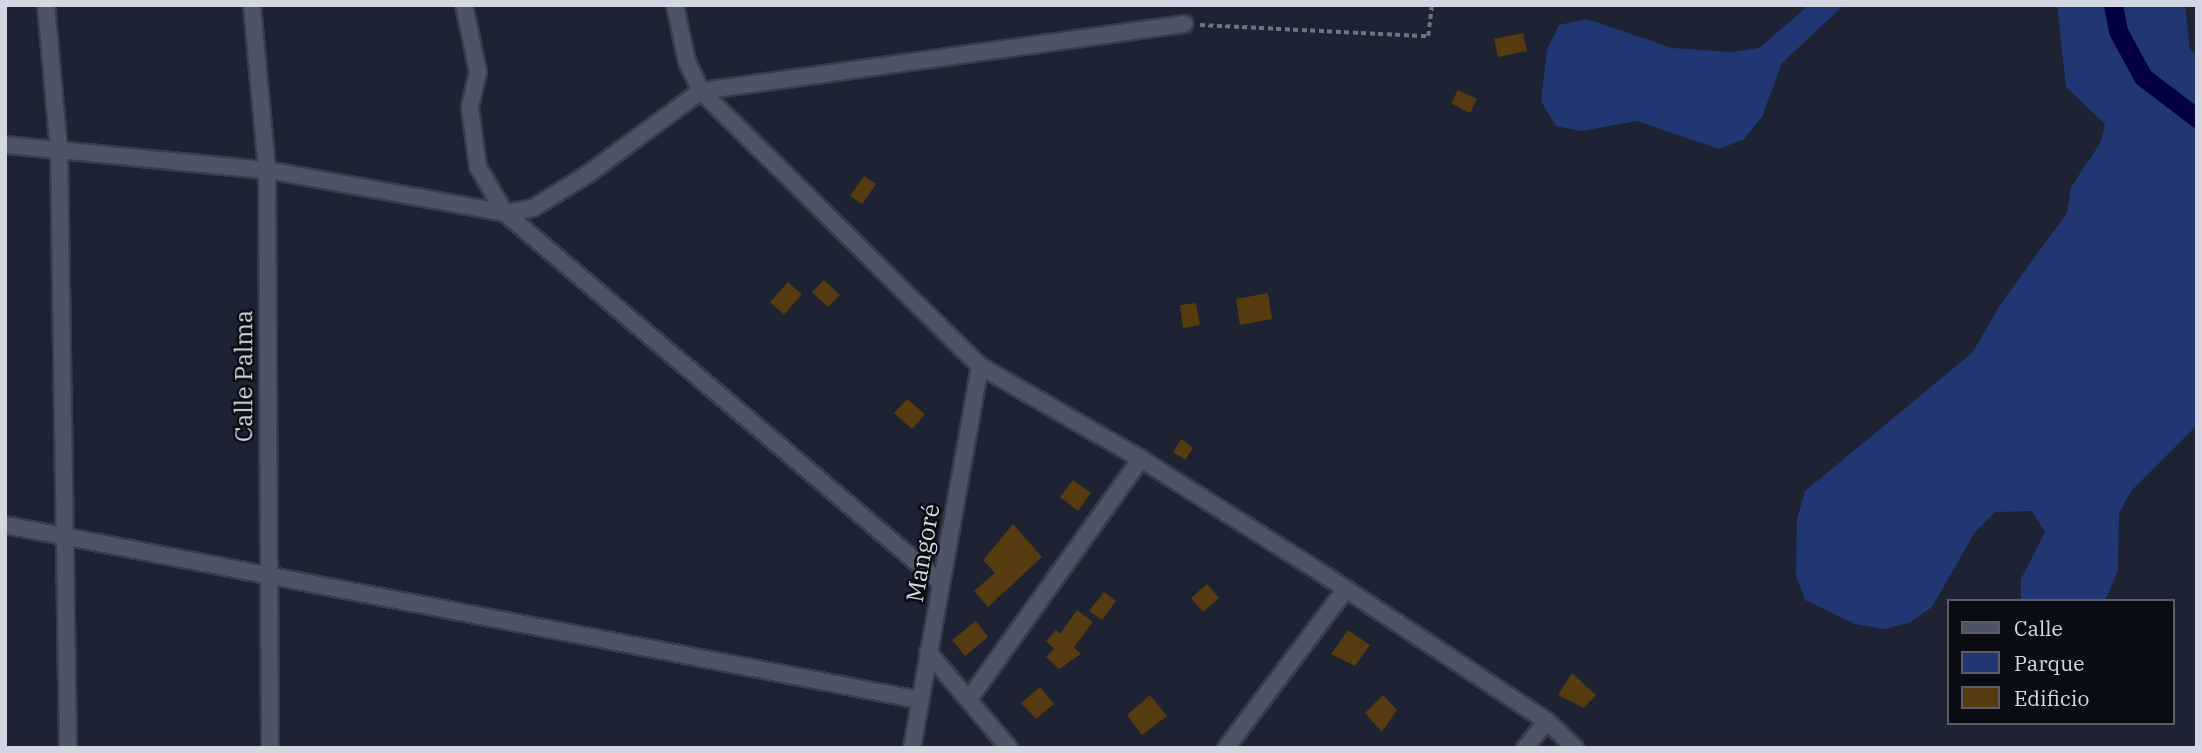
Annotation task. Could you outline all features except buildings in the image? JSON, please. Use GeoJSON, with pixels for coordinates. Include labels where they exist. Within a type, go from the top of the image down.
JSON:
{"type":"FeatureCollection","features":[{"type":"Feature","properties":{"kind":"street"},"geometry":{"type":"LineString","coordinates":[[46,5],[58,150],[67,537],[68,748]]}},
{"type":"Feature","properties":{"kind":"street","name":"Calle Palma"},"geometry":{"type":"LineString","coordinates":[[252,5],[267,170],[267,578],[270,748]]}},
{"type":"Feature","properties":{"kind":"street"},"geometry":{"type":"LineString","coordinates":[[464,5],[478,72],[470,108],[478,167],[505,213],[940,582]]}},
{"type":"Feature","properties":{"kind":"street"},"geometry":{"type":"LineString","coordinates":[[675,5],[687,62],[701,91],[979,366],[1141,459],[1346,590],[1547,721],[1575,748]]}},
{"type":"Feature","properties":{"kind":"street"},"geometry":{"type":"LineString","coordinates":[[5,145],[267,170],[505,213],[533,208],[588,174],[701,91],[1184,24]]}},
{"type":"Feature","properties":{"kind":"street","name":"Mangoré"},"geometry":{"type":"LineString","coordinates":[[912,748],[979,366]]}},
{"type":"Feature","properties":{"kind":"street"},"geometry":{"type":"LineString","coordinates":[[969,699],[1141,459]]}},
{"type":"Feature","properties":{"kind":"street"},"geometry":{"type":"LineString","coordinates":[[5,525],[267,578],[920,700]]}},
{"type":"Feature","properties":{"kind":"street"},"geometry":{"type":"LineString","coordinates":[[1226,748],[1346,590]]}},
{"type":"Feature","properties":{"kind":"street"},"geometry":{"type":"LineString","coordinates":[[928,652],[1009,748]]}},
{"type":"Feature","properties":{"kind":"street"},"geometry":{"type":"LineString","coordinates":[[1525,748],[1547,721]]}},
{"type":"Feature","properties":{"kind":"path"},"geometry":{"type":"LineString","coordinates":[[1184,24],[1428,36],[1432,5]]}},
{"type":"Feature","properties":{"kind":"green space"},"geometry":{"type":"Polygon","coordinates":[[[1809,5],[1844,5],[1782,63],[1762,117],[1744,139],[1719,149],[1637,121],[1581,131],[1556,126],[1541,101],[1547,50],[1559,25],[1587,19],[1672,48],[1731,52],[1759,48],[1809,5]]]}},
{"type":"Feature","properties":{"kind":"green space"},"geometry":{"type":"Polygon","coordinates":[[[2057,5],[2185,5],[2190,50],[2197,55],[2197,425],[2131,491],[2119,513],[2118,570],[2106,599],[2021,599],[2021,579],[2045,532],[2032,511],[1995,512],[1975,532],[1932,607],[1909,623],[1884,629],[1855,624],[1805,600],[1796,575],[1797,519],[1805,491],[1972,353],[2002,302],[2067,213],[2071,187],[2101,142],[2105,124],[2066,87],[2057,5]]]}},
{"type":"Feature","properties":{"kind":"waterway"},"geometry":{"type":"LineString","coordinates":[[2113,5],[2118,31],[2143,77],[2197,118]]}}]}
